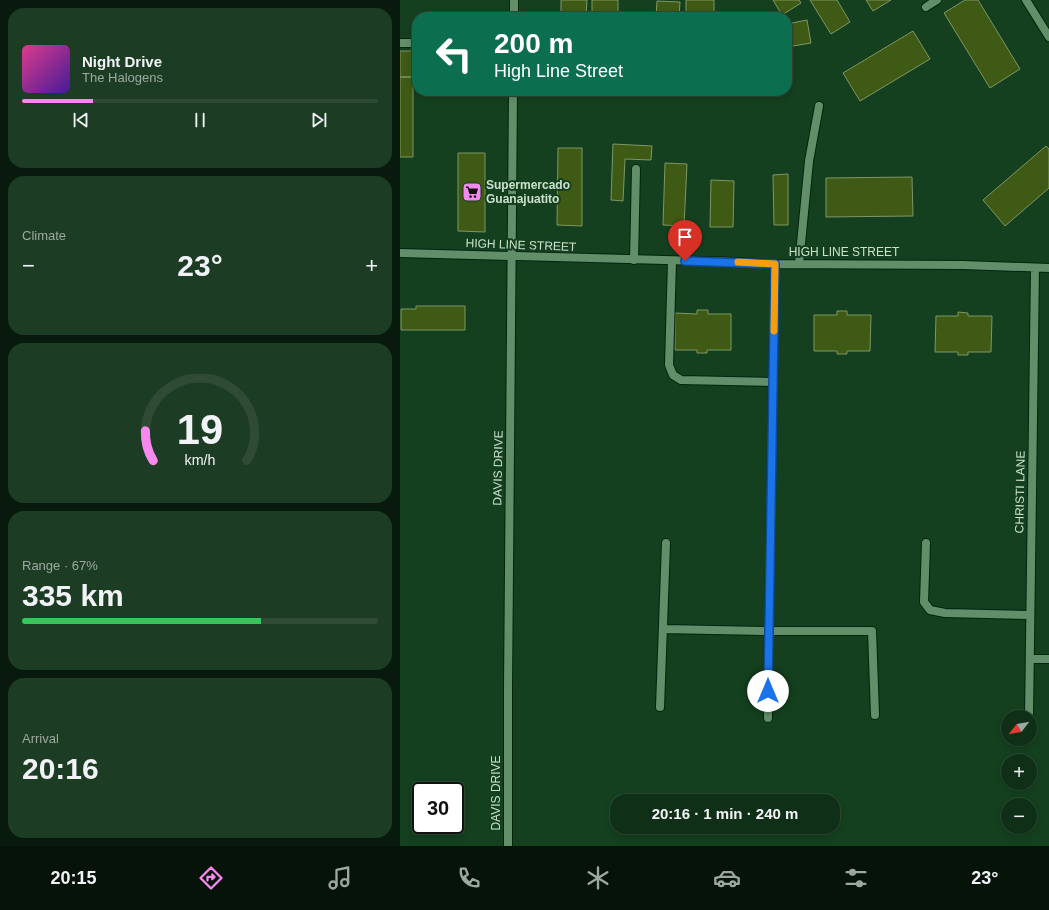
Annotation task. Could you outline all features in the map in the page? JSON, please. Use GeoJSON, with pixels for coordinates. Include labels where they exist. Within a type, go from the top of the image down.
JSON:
{"type":"FeatureCollection","features":[{"type":"Feature","properties":{"kind":"street"},"geometry":{"type":"LineString","coordinates":[[514,0],[514,12]]}},
{"type":"Feature","properties":{"kind":"street"},"geometry":{"type":"LineString","coordinates":[[926,7],[937,0]]}},
{"type":"Feature","properties":{"kind":"street"},"geometry":{"type":"LineString","coordinates":[[1026,0],[1049,37]]}},
{"type":"Feature","properties":{"kind":"street"},"geometry":{"type":"LineString","coordinates":[[400,43],[412,43]]}},
{"type":"Feature","properties":{"kind":"street","name":"DAVIS DRIVE"},"geometry":{"type":"LineString","coordinates":[[508,846],[513,96]]}},
{"type":"Feature","properties":{"kind":"street"},"geometry":{"type":"LineString","coordinates":[[799,264],[809,161],[819,106]]}},
{"type":"Feature","properties":{"kind":"street"},"geometry":{"type":"LineString","coordinates":[[634,260],[636,169]]}},
{"type":"Feature","properties":{"kind":"street","name":"HIGH LINE STREET"},"geometry":{"type":"LineString","coordinates":[[400,253],[775,264],[963,265],[1049,268]]}},
{"type":"Feature","properties":{"kind":"street"},"geometry":{"type":"LineString","coordinates":[[672,261],[669,365],[673,375],[681,380],[773,382]]}},
{"type":"Feature","properties":{"kind":"street"},"geometry":{"type":"LineString","coordinates":[[768,718],[775,264]]}},
{"type":"Feature","properties":{"kind":"street","name":"CHRISTI LANE"},"geometry":{"type":"LineString","coordinates":[[1029,710],[1034,268]]}},
{"type":"Feature","properties":{"kind":"street"},"geometry":{"type":"LineString","coordinates":[[660,707],[666,543]]}},
{"type":"Feature","properties":{"kind":"street"},"geometry":{"type":"LineString","coordinates":[[926,543],[924,602],[930,610],[945,613],[1030,615]]}},
{"type":"Feature","properties":{"kind":"street"},"geometry":{"type":"LineString","coordinates":[[663,629],[872,631],[874,715]]}},
{"type":"Feature","properties":{"kind":"street"},"geometry":{"type":"LineString","coordinates":[[1030,659],[1049,659]]}},
{"type":"Feature","properties":{"kind":"building"},"geometry":{"type":"Polygon","coordinates":[[[561,0],[587,0],[586,12],[561,12],[561,0]]]}},
{"type":"Feature","properties":{"kind":"building"},"geometry":{"type":"Polygon","coordinates":[[[592,0],[618,0],[618,12],[592,12],[592,0]]]}},
{"type":"Feature","properties":{"kind":"building"},"geometry":{"type":"Polygon","coordinates":[[[686,0],[714,0],[714,12],[686,12],[686,0]]]}},
{"type":"Feature","properties":{"kind":"building"},"geometry":{"type":"Polygon","coordinates":[[[773,0],[799,0],[801,3],[787,12],[780,12],[773,0]]]}},
{"type":"Feature","properties":{"kind":"building"},"geometry":{"type":"Polygon","coordinates":[[[810,0],[837,0],[850,22],[831,34],[810,0]]]}},
{"type":"Feature","properties":{"kind":"building"},"geometry":{"type":"Polygon","coordinates":[[[866,0],[891,0],[873,11],[866,0]]]}},
{"type":"Feature","properties":{"kind":"building"},"geometry":{"type":"Polygon","coordinates":[[[965,0],[978,0],[1020,69],[990,88],[944,13],[965,0]]]}},
{"type":"Feature","properties":{"kind":"building"},"geometry":{"type":"Polygon","coordinates":[[[657,1],[680,2],[679,12],[656,12],[657,1]]]}},
{"type":"Feature","properties":{"kind":"building"},"geometry":{"type":"Polygon","coordinates":[[[807,20],[811,43],[792,46],[792,23],[807,20]]]}},
{"type":"Feature","properties":{"kind":"building"},"geometry":{"type":"Polygon","coordinates":[[[913,31],[930,59],[860,101],[843,73],[913,31]]]}},
{"type":"Feature","properties":{"kind":"building"},"geometry":{"type":"Polygon","coordinates":[[[400,51],[412,51],[412,77],[400,77],[400,51]]]}},
{"type":"Feature","properties":{"kind":"building"},"geometry":{"type":"Polygon","coordinates":[[[400,77],[412,77],[413,157],[400,157],[400,77]]]}},
{"type":"Feature","properties":{"kind":"building"},"geometry":{"type":"Polygon","coordinates":[[[613,144],[652,146],[651,160],[625,159],[623,201],[611,200],[613,144]]]}},
{"type":"Feature","properties":{"kind":"building"},"geometry":{"type":"Polygon","coordinates":[[[1046,146],[1049,149],[1049,188],[1005,226],[983,200],[1046,146]]]}},
{"type":"Feature","properties":{"kind":"building"},"geometry":{"type":"Polygon","coordinates":[[[558,148],[582,148],[582,226],[557,225],[558,148]]]}},
{"type":"Feature","properties":{"kind":"building","name":"Supermercado Guanajuatito"},"geometry":{"type":"Polygon","coordinates":[[[458,153],[485,153],[485,232],[458,231],[458,153]]]}},
{"type":"Feature","properties":{"kind":"building"},"geometry":{"type":"Polygon","coordinates":[[[665,163],[687,164],[684,226],[663,225],[665,163]]]}},
{"type":"Feature","properties":{"kind":"building"},"geometry":{"type":"Polygon","coordinates":[[[788,174],[788,225],[774,225],[773,175],[788,174]]]}},
{"type":"Feature","properties":{"kind":"building"},"geometry":{"type":"Polygon","coordinates":[[[912,177],[913,216],[826,217],[826,178],[912,177]]]}},
{"type":"Feature","properties":{"kind":"building"},"geometry":{"type":"Polygon","coordinates":[[[711,180],[734,181],[733,227],[710,227],[711,180]]]}},
{"type":"Feature","properties":{"kind":"building"},"geometry":{"type":"Polygon","coordinates":[[[416,306],[465,306],[465,330],[401,330],[401,309],[416,309],[416,306]]]}},
{"type":"Feature","properties":{"kind":"building"},"geometry":{"type":"Polygon","coordinates":[[[697,310],[708,310],[708,314],[731,314],[731,350],[707,350],[707,353],[697,353],[697,350],[675,350],[675,313],[697,314],[697,310]]]}},
{"type":"Feature","properties":{"kind":"building"},"geometry":{"type":"Polygon","coordinates":[[[837,311],[847,311],[847,315],[871,315],[870,351],[847,351],[847,354],[837,354],[837,351],[814,351],[814,315],[837,315],[837,311]]]}},
{"type":"Feature","properties":{"kind":"building"},"geometry":{"type":"Polygon","coordinates":[[[958,312],[968,313],[968,316],[992,316],[991,352],[968,352],[968,355],[958,355],[958,352],[935,352],[936,316],[958,316],[958,312]]]}},
{"type":"Feature","properties":{"kind":"slow traffic"},"geometry":{"type":"LineString","coordinates":[[738,262],[775,264],[774,331]]}},
{"type":"Feature","properties":{"kind":"place","name":"Supermercado Guanajuatito"},"geometry":{"type":"Point","coordinates":[472,192]}},
{"type":"Feature","properties":{"kind":"route"},"geometry":{"type":"LineString","coordinates":[[685,261],[775,264],[768,691]]}}]}
